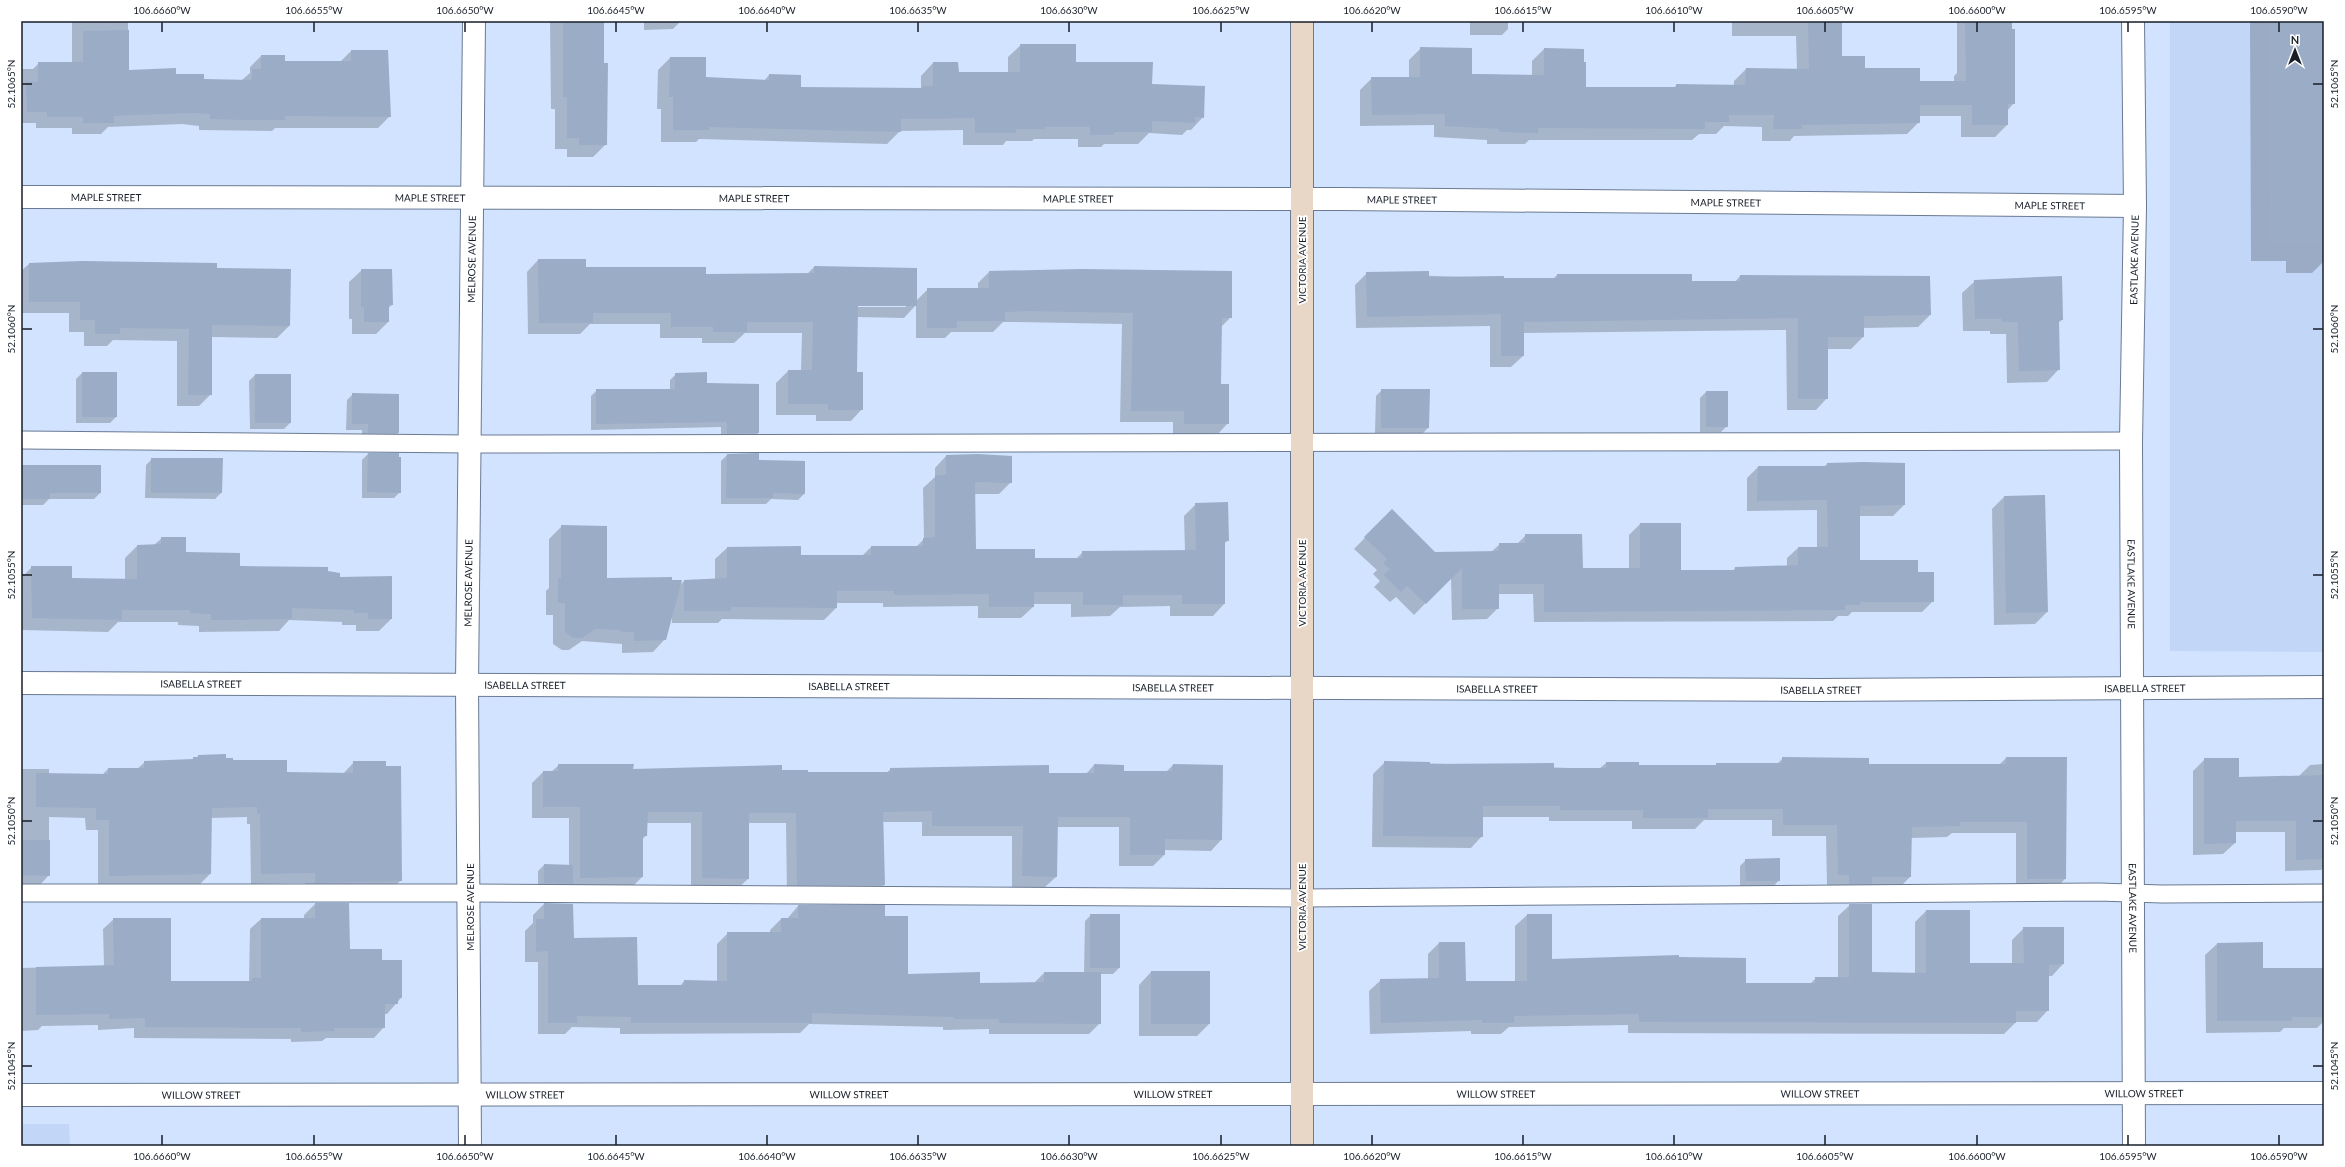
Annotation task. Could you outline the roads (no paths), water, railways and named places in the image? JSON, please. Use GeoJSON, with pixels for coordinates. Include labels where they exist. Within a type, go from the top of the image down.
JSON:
{"type":"FeatureCollection","features":[{"type":"Feature","properties":{"kind":"street","name":"MELROSE AVENUE"},"geometry":{"type":"LineString","coordinates":[[470,1146],[470,893],[467,684],[474,21]]}},
{"type":"Feature","properties":{"kind":"street","name":"VICTORIA AVENUE"},"geometry":{"type":"LineString","coordinates":[[1302,21],[1302,1146]]}},
{"type":"Feature","properties":{"kind":"street","name":"EASTLAKE AVENUE"},"geometry":{"type":"LineString","coordinates":[[2133,21],[2135,206],[2131,441],[2134,1146]]}},
{"type":"Feature","properties":{"kind":"street","name":"MAPLE STREET"},"geometry":{"type":"LineString","coordinates":[[21,196],[1301,199],[2135,206]]}},
{"type":"Feature","properties":{"kind":"street","name":"ISABELLA STREET"},"geometry":{"type":"LineString","coordinates":[[21,682],[1302,686],[1810,690],[2324,687]]}},
{"type":"Feature","properties":{"kind":"street","name":"WILLOW STREET"},"geometry":{"type":"LineString","coordinates":[[21,1095],[2324,1093]]}},
{"type":"Feature","properties":{"kind":"lane"},"geometry":{"type":"LineString","coordinates":[[21,440],[470,444],[1302,444],[2131,441]]}},
{"type":"Feature","properties":{"kind":"lane"},"geometry":{"type":"LineString","coordinates":[[21,894],[470,893],[1302,898],[2098,892],[2324,893]]}}]}
